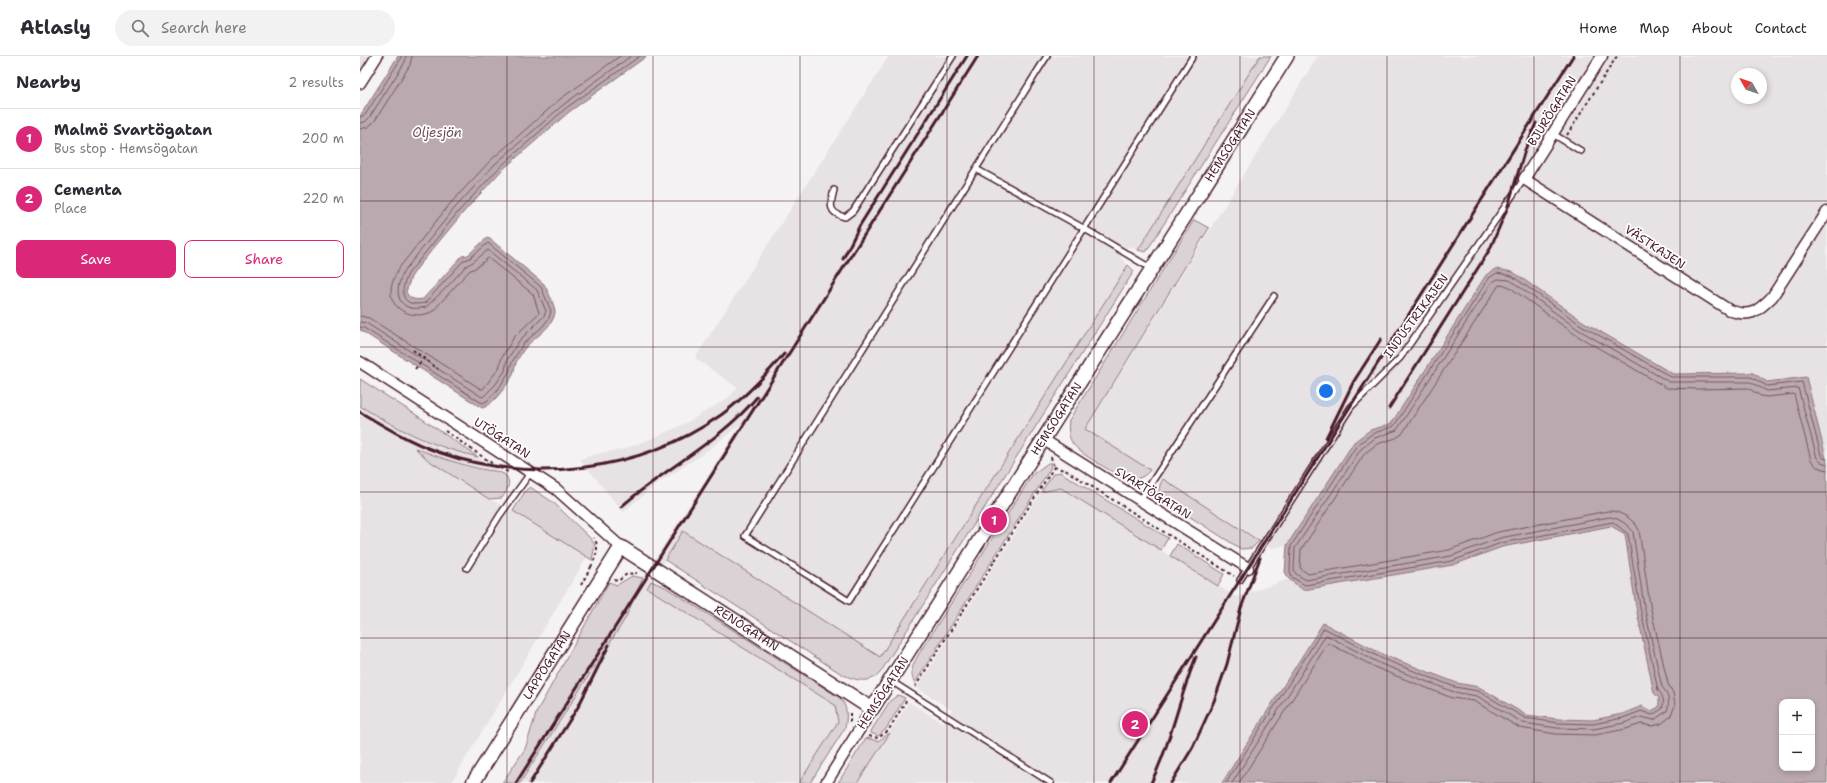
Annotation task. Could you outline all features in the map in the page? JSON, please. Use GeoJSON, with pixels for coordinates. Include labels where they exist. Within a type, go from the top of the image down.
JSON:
{"type":"FeatureCollection","features":[{"type":"Feature","properties":{"kind":"street"},"geometry":{"type":"LineString","coordinates":[[360,82],[377,56]]}},
{"type":"Feature","properties":{"kind":"street","name":"HEMSÖGATAN"},"geometry":{"type":"LineString","coordinates":[[826,783],[1287,56]]}},
{"type":"Feature","properties":{"kind":"street","name":"BJURÖGATAN"},"geometry":{"type":"LineString","coordinates":[[1524,179],[1602,56]]}},
{"type":"Feature","properties":{"kind":"street","name":"VÄSTKAJEN"},"geometry":{"type":"LineString","coordinates":[[1524,179],[1729,310],[1741,314],[1752,313],[1762,307],[1772,297],[1827,212]]}},
{"type":"Feature","properties":{"kind":"street","name":"UTÖGATAN"},"geometry":{"type":"LineString","coordinates":[[360,362],[528,476],[556,489],[621,547]]}},
{"type":"Feature","properties":{"kind":"street","name":"SVARTÖGATAN"},"geometry":{"type":"LineString","coordinates":[[1044,440],[1248,568]]}},
{"type":"Feature","properties":{"kind":"street","name":"LAPPÖGATAN"},"geometry":{"type":"LineString","coordinates":[[473,783],[621,547]]}},
{"type":"Feature","properties":{"kind":"street","name":"RENÖGATAN"},"geometry":{"type":"LineString","coordinates":[[621,547],[872,709]]}},
{"type":"Feature","properties":{"kind":"lane"},"geometry":{"type":"LineString","coordinates":[[834,190],[830,204],[833,211],[838,215],[846,217],[853,211],[953,56]]}},
{"type":"Feature","properties":{"kind":"lane"},"geometry":{"type":"LineString","coordinates":[[1047,56],[745,536],[848,601],[1193,56]]}},
{"type":"Feature","properties":{"kind":"lane"},"geometry":{"type":"LineString","coordinates":[[1552,134],[1581,151]]}},
{"type":"Feature","properties":{"kind":"lane"},"geometry":{"type":"LineString","coordinates":[[976,169],[1152,269]]}},
{"type":"Feature","properties":{"kind":"lane","name":"INDUSTRIKAJEN"},"geometry":{"type":"LineString","coordinates":[[1240,580],[1351,407],[1400,358],[1524,179]]}},
{"type":"Feature","properties":{"kind":"lane"},"geometry":{"type":"LineString","coordinates":[[1140,500],[1274,296]]}},
{"type":"Feature","properties":{"kind":"lane"},"geometry":{"type":"LineString","coordinates":[[467,568],[500,515],[528,476]]}},
{"type":"Feature","properties":{"kind":"lane"},"geometry":{"type":"LineString","coordinates":[[891,681],[1051,783]]}},
{"type":"Feature","properties":{"kind":"path"},"geometry":{"type":"LineString","coordinates":[[1563,141],[1617,56]]}},
{"type":"Feature","properties":{"kind":"path"},"geometry":{"type":"LineString","coordinates":[[412,350],[438,369]]}},
{"type":"Feature","properties":{"kind":"path"},"geometry":{"type":"LineString","coordinates":[[415,370],[423,359]]}},
{"type":"Feature","properties":{"kind":"path"},"geometry":{"type":"LineString","coordinates":[[445,431],[496,466],[528,476]]}},
{"type":"Feature","properties":{"kind":"path"},"geometry":{"type":"LineString","coordinates":[[850,709],[850,724],[868,736],[878,738],[888,730],[1054,467],[1067,471],[1240,580]]}},
{"type":"Feature","properties":{"kind":"path"},"geometry":{"type":"LineString","coordinates":[[580,587],[597,552],[598,544],[593,537]]}},
{"type":"Feature","properties":{"kind":"path"},"geometry":{"type":"LineString","coordinates":[[591,567],[611,579],[618,581],[627,574],[639,573]]}},
{"type":"Feature","properties":{"kind":"shaded area"},"geometry":{"type":"Polygon","coordinates":[[[360,56],[382,56],[360,91],[360,56]]]}},
{"type":"Feature","properties":{"kind":"shaded area"},"geometry":{"type":"Polygon","coordinates":[[[889,56],[1260,56],[1138,250],[1128,246],[1120,258],[1128,265],[880,658],[683,531],[647,588],[835,705],[838,722],[799,783],[520,783],[625,619],[643,578],[741,424],[700,456],[658,483],[623,512],[580,459],[624,449],[656,437],[686,423],[727,399],[738,388],[695,358],[889,56]]]}},
{"type":"Feature","properties":{"kind":"shaded area"},"geometry":{"type":"Polygon","coordinates":[[[1260,56],[1271,56],[1146,252],[1138,250],[1260,56]]]}},
{"type":"Feature","properties":{"kind":"shaded area"},"geometry":{"type":"Polygon","coordinates":[[[1318,56],[1827,56],[1827,462],[1806,377],[1767,382],[1752,373],[1673,374],[1584,322],[1513,272],[1486,275],[1391,424],[1370,430],[1354,442],[1287,545],[1271,548],[1085,430],[1318,56]]]}},
{"type":"Feature","properties":{"kind":"shaded area"},"geometry":{"type":"Polygon","coordinates":[[[1194,220],[1209,228],[1085,429],[1150,470],[1138,478],[1123,478],[1089,457],[1073,444],[1069,435],[1069,420],[1194,220]]]}},
{"type":"Feature","properties":{"kind":"shaded area"},"geometry":{"type":"Polygon","coordinates":[[[1128,265],[1134,271],[880,673],[876,677],[861,680],[850,678],[840,673],[665,560],[683,531],[880,657],[1128,265]]]}},
{"type":"Feature","properties":{"kind":"shaded area"},"geometry":{"type":"Polygon","coordinates":[[[360,379],[478,457],[446,448],[417,437],[360,406],[360,379]]]}},
{"type":"Feature","properties":{"kind":"shaded area"},"geometry":{"type":"Polygon","coordinates":[[[360,406],[407,433],[440,447],[478,457],[500,472],[451,461],[416,449],[489,499],[513,511],[587,557],[451,783],[360,783],[360,406]]]}},
{"type":"Feature","properties":{"kind":"shaded area"},"geometry":{"type":"Polygon","coordinates":[[[415,448],[441,458],[502,473],[508,479],[507,490],[502,498],[489,499],[428,460],[415,448]]]}},
{"type":"Feature","properties":{"kind":"shaded area"},"geometry":{"type":"Polygon","coordinates":[[[1048,463],[1051,463],[1050,469],[915,683],[912,671],[914,663],[920,652],[1033,474],[1048,463]]]}},
{"type":"Feature","properties":{"kind":"shaded area"},"geometry":{"type":"Polygon","coordinates":[[[1060,472],[1168,538],[1161,550],[1061,488],[1041,492],[1053,474],[1060,472]]]}},
{"type":"Feature","properties":{"kind":"shaded area"},"geometry":{"type":"Polygon","coordinates":[[[1163,479],[1259,541],[1252,548],[1241,549],[1165,501],[1162,499],[1159,491],[1163,479]]]}},
{"type":"Feature","properties":{"kind":"shaded area"},"geometry":{"type":"Polygon","coordinates":[[[530,487],[554,503],[591,539],[595,545],[592,560],[513,511],[526,490],[530,487]]]}},
{"type":"Feature","properties":{"kind":"shaded area"},"geometry":{"type":"Polygon","coordinates":[[[1061,488],[1236,597],[1289,579],[1303,590],[1453,565],[1502,547],[1611,526],[1625,534],[1636,607],[1659,698],[1659,707],[1651,711],[1642,706],[1622,714],[1593,720],[1558,719],[1526,715],[1479,687],[1457,683],[1384,655],[1323,623],[1222,783],[857,783],[909,702],[943,723],[952,710],[917,688],[1041,492],[1061,488]]]}},
{"type":"Feature","properties":{"kind":"shaded area"},"geometry":{"type":"Polygon","coordinates":[[[1177,544],[1224,574],[1218,586],[1170,556],[1177,544]]]}},
{"type":"Feature","properties":{"kind":"shaded area"},"geometry":{"type":"Polygon","coordinates":[[[632,576],[643,578],[625,619],[520,783],[502,783],[525,749],[537,711],[609,582],[617,585],[632,576]]]}},
{"type":"Feature","properties":{"kind":"shaded area"},"geometry":{"type":"Polygon","coordinates":[[[651,581],[665,587],[843,701],[846,712],[845,728],[810,783],[799,783],[838,722],[835,705],[647,588],[651,581]]]}},
{"type":"Feature","properties":{"kind":"shaded area"},"geometry":{"type":"Polygon","coordinates":[[[898,695],[905,698],[886,729],[878,736],[871,733],[890,701],[898,695]]]}},
{"type":"Feature","properties":{"kind":"shaded area"},"geometry":{"type":"Polygon","coordinates":[[[890,733],[857,783],[838,783],[866,738],[878,741],[890,733]]]}},
{"type":"Feature","properties":{"kind":"water","name":"Oljesjön"},"geometry":{"type":"Polygon","coordinates":[[[398,56],[647,56],[569,112],[501,171],[461,215],[411,277],[406,292],[409,297],[413,299],[423,299],[462,256],[468,255],[487,238],[544,284],[554,307],[555,313],[553,319],[546,329],[522,352],[517,360],[513,375],[504,389],[495,399],[482,408],[360,330],[360,116],[398,56]]]}},
{"type":"Feature","properties":{"kind":"water"},"geometry":{"type":"Polygon","coordinates":[[[1496,269],[1513,272],[1584,322],[1673,374],[1753,373],[1767,382],[1806,377],[1827,462],[1827,783],[1222,783],[1323,623],[1384,655],[1457,683],[1479,687],[1526,715],[1558,719],[1593,720],[1622,714],[1642,706],[1651,711],[1659,707],[1659,698],[1654,693],[1636,607],[1625,534],[1611,526],[1502,547],[1453,565],[1303,590],[1289,579],[1285,572],[1287,545],[1354,442],[1370,430],[1391,424],[1486,275],[1496,269]]]}},
{"type":"Feature","properties":{"kind":"railway"},"geometry":{"type":"LineString","coordinates":[[843,259],[860,225],[967,56]]}},
{"type":"Feature","properties":{"kind":"railway"},"geometry":{"type":"LineString","coordinates":[[516,783],[978,56]]}},
{"type":"Feature","properties":{"kind":"railway"},"geometry":{"type":"LineString","coordinates":[[1111,783],[1573,56]]}},
{"type":"Feature","properties":{"kind":"railway"},"geometry":{"type":"LineString","coordinates":[[1389,408],[1490,249],[1507,209],[1525,150],[1536,123]]}},
{"type":"Feature","properties":{"kind":"railway"},"geometry":{"type":"LineString","coordinates":[[1326,438],[1354,381],[1381,339]]}},
{"type":"Feature","properties":{"kind":"railway"},"geometry":{"type":"LineString","coordinates":[[360,412],[388,429],[418,444],[438,452],[474,462],[510,468],[547,470],[584,467],[620,460],[656,449],[689,434],[721,415],[738,401],[784,354]]}},
{"type":"Feature","properties":{"kind":"railway"},"geometry":{"type":"LineString","coordinates":[[621,507],[655,480],[709,442],[726,428],[757,397]]}},
{"type":"Feature","properties":{"kind":"railway"},"geometry":{"type":"LineString","coordinates":[[1171,783],[1193,747],[1214,701],[1227,664],[1241,608],[1260,558]]}},
{"type":"Feature","properties":{"kind":"railway"},"geometry":{"type":"LineString","coordinates":[[530,783],[578,707],[609,645]]}},
{"type":"Feature","properties":{"kind":"railway"},"geometry":{"type":"LineString","coordinates":[[1151,783],[1170,736],[1196,657]]}},
{"type":"Feature","properties":{"kind":"place","name":"Malmö Svartögatan"},"geometry":{"type":"Point","coordinates":[994,520]}},
{"type":"Feature","properties":{"kind":"place","name":"Cementa"},"geometry":{"type":"Point","coordinates":[1135,724]}}]}
